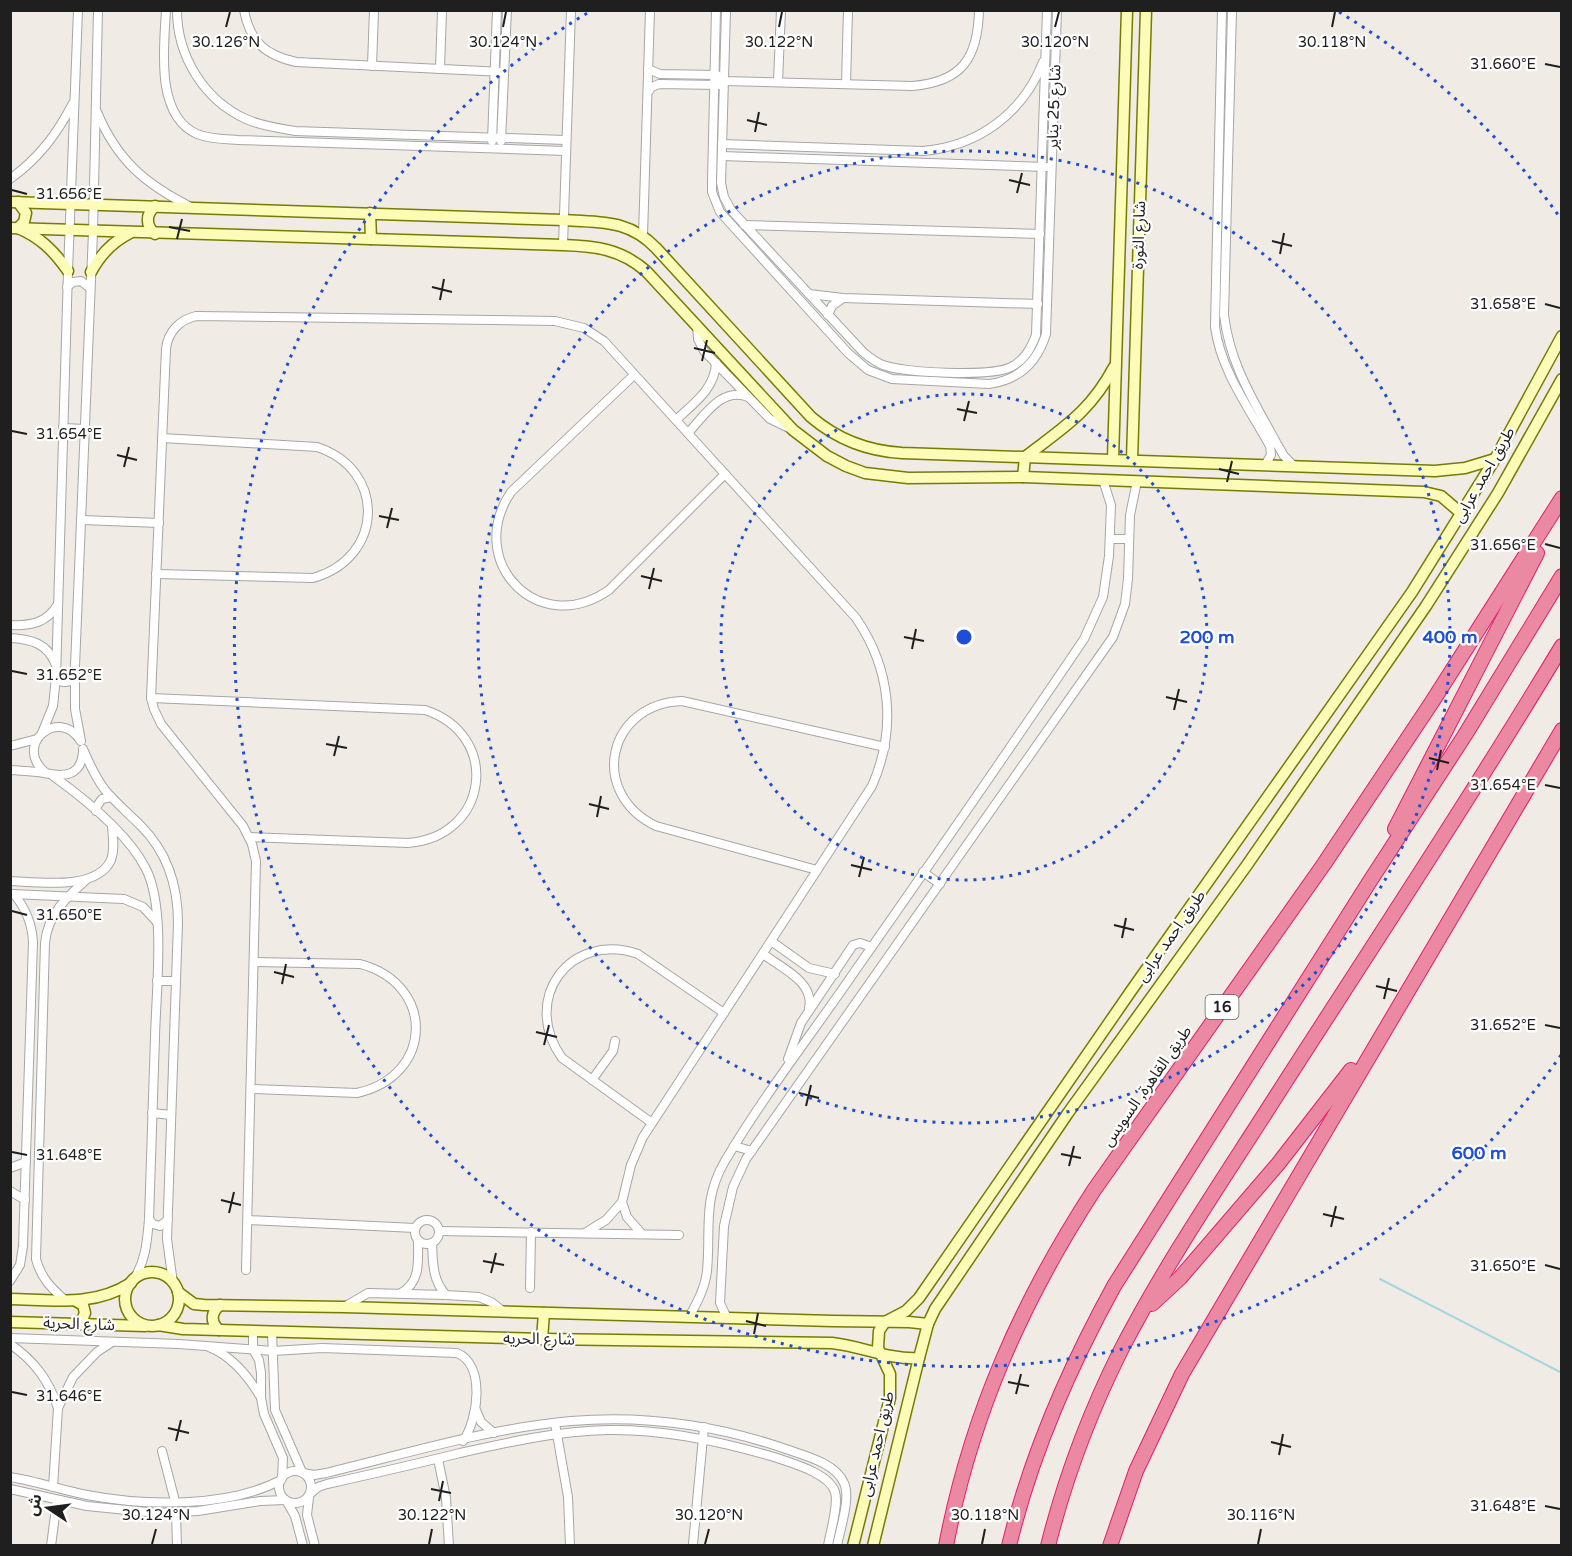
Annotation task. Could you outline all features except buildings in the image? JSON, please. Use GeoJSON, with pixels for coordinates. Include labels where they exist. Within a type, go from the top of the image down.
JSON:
{"type":"FeatureCollection","features":[{"type":"Feature","properties":{"kind":"highway"},"geometry":{"type":"LineString","coordinates":[[1370,881],[1542,543],[1562,499]]}},
{"type":"Feature","properties":{"kind":"highway","name":"طريق القاهرة, السويس"},"geometry":{"type":"LineString","coordinates":[[946,1545],[966,1459],[988,1394],[1027,1303],[1059,1245],[1107,1170],[1324,864],[1439,692],[1562,499]]}},
{"type":"Feature","properties":{"kind":"highway"},"geometry":{"type":"LineString","coordinates":[[1009,1545],[1048,1424],[1074,1363],[1100,1311],[1139,1244],[1465,735],[1562,576]]}},
{"type":"Feature","properties":{"kind":"highway"},"geometry":{"type":"LineString","coordinates":[[1048,1545],[1086,1428],[1103,1388],[1141,1313],[1562,646]]}},
{"type":"Feature","properties":{"kind":"highway"},"geometry":{"type":"LineString","coordinates":[[1110,1545],[1136,1471],[1182,1374],[1390,1017],[1562,730]]}},
{"type":"Feature","properties":{"kind":"highway"},"geometry":{"type":"LineString","coordinates":[[1141,1313],[1180,1278],[1296,1143],[1390,1017]]}},
{"type":"Feature","properties":{"kind":"street"},"geometry":{"type":"LineString","coordinates":[[10,746],[39,736],[56,727],[63,727],[77,735],[92,770],[111,797],[151,837],[170,871],[178,910],[167,1239],[178,1303],[175,1313],[167,1321],[152,1325],[133,1318],[127,1309],[126,1293],[141,1268],[146,1252],[149,1220],[157,981],[155,895],[146,870],[131,848],[96,811],[49,775],[36,762],[34,754],[39,736],[52,706],[56,677],[78,10]]}},
{"type":"Feature","properties":{"kind":"street"},"geometry":{"type":"LineString","coordinates":[[10,770],[49,775],[68,774],[75,770],[82,757],[75,709],[75,675],[93,232],[98,10]]}},
{"type":"Feature","properties":{"kind":"street"},"geometry":{"type":"LineString","coordinates":[[166,10],[166,83],[172,110],[188,129],[199,135],[238,140],[566,151]]}},
{"type":"Feature","properties":{"kind":"street"},"geometry":{"type":"LineString","coordinates":[[177,10],[179,33],[192,68],[214,98],[245,118],[262,125],[295,130],[566,140]]}},
{"type":"Feature","properties":{"kind":"street"},"geometry":{"type":"LineString","coordinates":[[244,10],[252,36],[261,46],[272,54],[296,62],[504,72]]}},
{"type":"Feature","properties":{"kind":"street"},"geometry":{"type":"LineString","coordinates":[[372,66],[374,10]]}},
{"type":"Feature","properties":{"kind":"street"},"geometry":{"type":"LineString","coordinates":[[440,69],[442,10]]}},
{"type":"Feature","properties":{"kind":"street"},"geometry":{"type":"LineString","coordinates":[[492,148],[497,10]]}},
{"type":"Feature","properties":{"kind":"street"},"geometry":{"type":"LineString","coordinates":[[501,149],[507,10]]}},
{"type":"Feature","properties":{"kind":"street"},"geometry":{"type":"LineString","coordinates":[[563,245],[571,10]]}},
{"type":"Feature","properties":{"kind":"street"},"geometry":{"type":"LineString","coordinates":[[643,235],[650,10]]}},
{"type":"Feature","properties":{"kind":"street"},"geometry":{"type":"LineString","coordinates":[[716,10],[712,192],[722,190],[726,10]]}},
{"type":"Feature","properties":{"kind":"street"},"geometry":{"type":"LineString","coordinates":[[778,82],[781,10]]}},
{"type":"Feature","properties":{"kind":"street"},"geometry":{"type":"LineString","coordinates":[[846,84],[848,10]]}},
{"type":"Feature","properties":{"kind":"street"},"geometry":{"type":"LineString","coordinates":[[648,92],[659,84],[714,86],[724,81],[923,85],[933,83],[952,75],[967,61],[979,33],[979,10]]}},
{"type":"Feature","properties":{"kind":"street","name":"شارع 25 يناير"},"geometry":{"type":"LineString","coordinates":[[722,190],[731,210],[744,225],[863,352],[883,365],[905,369],[988,373],[1010,368],[1027,355],[1036,335],[1047,10]]}},
{"type":"Feature","properties":{"kind":"street","name":"شارع 25 يناير"},"geometry":{"type":"LineString","coordinates":[[712,192],[726,221],[857,362],[879,375],[905,380],[989,384],[1015,377],[1035,359],[1046,334],[1057,10]]}},
{"type":"Feature","properties":{"kind":"street","name":"شارع الثورة"},"geometry":{"type":"LineString","coordinates":[[1113,459],[1127,10]]}},
{"type":"Feature","properties":{"kind":"street","name":"شارع الثورة"},"geometry":{"type":"LineString","coordinates":[[1132,460],[1146,10]]}},
{"type":"Feature","properties":{"kind":"street"},"geometry":{"type":"LineString","coordinates":[[1222,10],[1215,327],[1221,357],[1270,447],[1271,454],[1265,465]]}},
{"type":"Feature","properties":{"kind":"street"},"geometry":{"type":"LineString","coordinates":[[1232,10],[1224,315],[1226,333],[1235,364],[1281,451],[1293,465]]}},
{"type":"Feature","properties":{"kind":"street"},"geometry":{"type":"LineString","coordinates":[[165,33],[179,33]]}},
{"type":"Feature","properties":{"kind":"street"},"geometry":{"type":"LineString","coordinates":[[722,144],[923,151],[960,144],[979,136],[1013,110],[1038,75],[1046,55]]}},
{"type":"Feature","properties":{"kind":"street"},"geometry":{"type":"LineString","coordinates":[[648,69],[660,74],[714,75],[720,76],[724,81]]}},
{"type":"Feature","properties":{"kind":"street"},"geometry":{"type":"LineString","coordinates":[[10,179],[33,161],[52,139],[75,99]]}},
{"type":"Feature","properties":{"kind":"street"},"geometry":{"type":"LineString","coordinates":[[96,110],[105,131],[133,169],[151,184],[193,208]]}},
{"type":"Feature","properties":{"kind":"street"},"geometry":{"type":"LineString","coordinates":[[923,151],[923,162]]}},
{"type":"Feature","properties":{"kind":"street"},"geometry":{"type":"LineString","coordinates":[[722,156],[1052,167]]}},
{"type":"Feature","properties":{"kind":"street"},"geometry":{"type":"LineString","coordinates":[[1121,186],[1140,186]]}},
{"type":"Feature","properties":{"kind":"street"},"geometry":{"type":"LineString","coordinates":[[14,202],[564,220],[628,227],[643,235],[825,429],[855,445],[889,452],[1385,470],[1456,470],[1495,459]]}},
{"type":"Feature","properties":{"kind":"street"},"geometry":{"type":"LineString","coordinates":[[14,202],[25,209],[26,218],[14,228]]}},
{"type":"Feature","properties":{"kind":"street"},"geometry":{"type":"LineString","coordinates":[[155,206],[147,220],[148,226],[155,234]]}},
{"type":"Feature","properties":{"kind":"street"},"geometry":{"type":"LineString","coordinates":[[370,213],[371,238]]}},
{"type":"Feature","properties":{"kind":"street"},"geometry":{"type":"LineString","coordinates":[[744,225],[1040,234]]}},
{"type":"Feature","properties":{"kind":"street"},"geometry":{"type":"LineString","coordinates":[[14,228],[155,234],[371,238],[563,245],[605,249],[627,256],[646,271],[793,430],[827,456],[846,466],[865,472],[908,478],[1023,477],[1433,493],[1448,501],[1462,514]]}},
{"type":"Feature","properties":{"kind":"street"},"geometry":{"type":"LineString","coordinates":[[14,228],[33,234],[46,244],[68,271]]}},
{"type":"Feature","properties":{"kind":"street"},"geometry":{"type":"LineString","coordinates":[[91,272],[99,258],[110,246],[130,233]]}},
{"type":"Feature","properties":{"kind":"street"},"geometry":{"type":"LineString","coordinates":[[778,277],[785,269]]}},
{"type":"Feature","properties":{"kind":"street"},"geometry":{"type":"LineString","coordinates":[[787,287],[795,279]]}},
{"type":"Feature","properties":{"kind":"street"},"geometry":{"type":"LineString","coordinates":[[68,287],[77,281],[85,282],[90,288]]}},
{"type":"Feature","properties":{"kind":"street"},"geometry":{"type":"LineString","coordinates":[[809,294],[843,298],[1038,304]]}},
{"type":"Feature","properties":{"kind":"street"},"geometry":{"type":"LineString","coordinates":[[828,315],[832,306],[843,298]]}},
{"type":"Feature","properties":{"kind":"street"},"geometry":{"type":"LineString","coordinates":[[246,1270],[257,869],[254,852],[243,826],[161,724],[152,698],[167,343],[171,332],[180,323],[196,316],[562,322],[584,328],[597,336],[634,375],[856,618],[864,629],[881,666],[888,720],[885,747],[872,786],[652,1123],[636,1152],[622,1202],[606,1220],[585,1233]]}},
{"type":"Feature","properties":{"kind":"street"},"geometry":{"type":"LineString","coordinates":[[697,325],[699,343],[716,363],[774,422],[793,430]]}},
{"type":"Feature","properties":{"kind":"street"},"geometry":{"type":"LineString","coordinates":[[717,347],[731,331]]}},
{"type":"Feature","properties":{"kind":"street","name":"طريق احمد عرابى"},"geometry":{"type":"LineString","coordinates":[[853,1545],[890,1398],[890,1374],[880,1353],[877,1336],[885,1322],[906,1311],[919,1298],[1131,991],[1412,592],[1495,459],[1562,336]]}},
{"type":"Feature","properties":{"kind":"street"},"geometry":{"type":"LineString","coordinates":[[676,420],[709,388],[714,379],[716,363]]}},
{"type":"Feature","properties":{"kind":"street"},"geometry":{"type":"LineString","coordinates":[[1023,477],[1025,457],[1073,421],[1090,404],[1104,385],[1115,364]]}},
{"type":"Feature","properties":{"kind":"street"},"geometry":{"type":"LineString","coordinates":[[634,375],[511,492],[505,501],[496,524],[496,542],[500,560],[512,581],[530,597],[553,605],[577,605],[599,597],[609,590],[724,474]]}},
{"type":"Feature","properties":{"kind":"street","name":"طريق احمد عرابى"},"geometry":{"type":"LineString","coordinates":[[873,1545],[928,1324],[940,1301],[1068,1113],[1247,865],[1426,606],[1486,512],[1562,379]]}},
{"type":"Feature","properties":{"kind":"street"},"geometry":{"type":"LineString","coordinates":[[709,388],[720,400]]}},
{"type":"Feature","properties":{"kind":"street"},"geometry":{"type":"LineString","coordinates":[[688,433],[720,400],[734,394],[749,397]]}},
{"type":"Feature","properties":{"kind":"street"},"geometry":{"type":"LineString","coordinates":[[63,428],[85,429]]}},
{"type":"Feature","properties":{"kind":"street"},"geometry":{"type":"LineString","coordinates":[[156,574],[313,578],[336,569],[354,553],[365,532],[368,520],[367,501],[362,484],[348,464],[328,450],[317,447],[162,438]]}},
{"type":"Feature","properties":{"kind":"street"},"geometry":{"type":"LineString","coordinates":[[1385,470],[1385,490]]}},
{"type":"Feature","properties":{"kind":"street"},"geometry":{"type":"LineString","coordinates":[[689,1317],[702,1290],[707,1271],[710,1198],[719,1172],[784,1069],[1021,734],[1084,639],[1103,597],[1110,538],[1111,505],[1103,480]]}},
{"type":"Feature","properties":{"kind":"street"},"geometry":{"type":"LineString","coordinates":[[727,1318],[720,1303],[724,1226],[732,1187],[752,1151],[1113,637],[1125,604],[1130,515],[1137,481]]}},
{"type":"Feature","properties":{"kind":"street"},"geometry":{"type":"LineString","coordinates":[[81,520],[159,523]]}},
{"type":"Feature","properties":{"kind":"street"},"geometry":{"type":"LineString","coordinates":[[1110,538],[1129,539]]}},
{"type":"Feature","properties":{"kind":"street"},"geometry":{"type":"LineString","coordinates":[[56,666],[47,649],[39,643],[11,638],[14,633],[11,625],[30,625],[39,622],[54,610],[58,602]]}},
{"type":"Feature","properties":{"kind":"street"},"geometry":{"type":"LineString","coordinates":[[1359,668],[1375,680]]}},
{"type":"Feature","properties":{"kind":"street"},"geometry":{"type":"LineString","coordinates":[[56,677],[66,682],[72,680],[75,675]]}},
{"type":"Feature","properties":{"kind":"street"},"geometry":{"type":"LineString","coordinates":[[152,698],[424,710],[442,716],[457,727],[471,747],[477,771],[474,796],[465,812],[453,826],[432,839],[408,843],[249,837]]}},
{"type":"Feature","properties":{"kind":"street"},"geometry":{"type":"LineString","coordinates":[[817,870],[657,826],[644,820],[624,800],[616,780],[614,759],[623,732],[631,721],[648,708],[668,701],[682,700],[885,747]]}},
{"type":"Feature","properties":{"kind":"street"},"geometry":{"type":"LineString","coordinates":[[1542,762],[1562,743]]}},
{"type":"Feature","properties":{"kind":"street"},"geometry":{"type":"LineString","coordinates":[[96,811],[102,799],[111,797]]}},
{"type":"Feature","properties":{"kind":"street"},"geometry":{"type":"LineString","coordinates":[[75,1324],[82,1320],[85,1313],[83,1305],[71,1301],[45,1281],[36,1259],[46,934],[54,913],[68,896],[86,880],[101,872],[111,859],[112,827]]}},
{"type":"Feature","properties":{"kind":"street"},"geometry":{"type":"LineString","coordinates":[[923,872],[940,884]]}},
{"type":"Feature","properties":{"kind":"street"},"geometry":{"type":"LineString","coordinates":[[10,881],[86,880]]}},
{"type":"Feature","properties":{"kind":"street"},"geometry":{"type":"LineString","coordinates":[[12,894],[124,899],[143,907],[157,923]]}},
{"type":"Feature","properties":{"kind":"street"},"geometry":{"type":"LineString","coordinates":[[10,1281],[20,1265],[23,1246],[33,934],[27,912],[12,894]]}},
{"type":"Feature","properties":{"kind":"street"},"geometry":{"type":"LineString","coordinates":[[33,934],[39,930],[46,934]]}},
{"type":"Feature","properties":{"kind":"street"},"geometry":{"type":"LineString","coordinates":[[771,941],[809,968],[835,974]]}},
{"type":"Feature","properties":{"kind":"street"},"geometry":{"type":"LineString","coordinates":[[784,1069],[796,1034],[809,1010],[853,945],[860,943],[872,947]]}},
{"type":"Feature","properties":{"kind":"street"},"geometry":{"type":"LineString","coordinates":[[652,1123],[562,1058],[551,1041],[546,1021],[546,1007],[555,981],[573,960],[598,949],[612,948],[638,954],[724,1013]]}},
{"type":"Feature","properties":{"kind":"street"},"geometry":{"type":"LineString","coordinates":[[763,954],[801,982],[809,992],[811,1001],[809,1010]]}},
{"type":"Feature","properties":{"kind":"street"},"geometry":{"type":"LineString","coordinates":[[251,1089],[357,1093],[372,1090],[386,1083],[408,1060],[416,1028],[409,999],[389,975],[375,968],[360,964],[254,962]]}},
{"type":"Feature","properties":{"kind":"street"},"geometry":{"type":"LineString","coordinates":[[801,982],[809,968]]}},
{"type":"Feature","properties":{"kind":"street"},"geometry":{"type":"LineString","coordinates":[[157,981],[176,981]]}},
{"type":"Feature","properties":{"kind":"street"},"geometry":{"type":"LineString","coordinates":[[592,1080],[613,1051],[615,1041]]}},
{"type":"Feature","properties":{"kind":"street"},"geometry":{"type":"LineString","coordinates":[[152,1113],[171,1115]]}},
{"type":"Feature","properties":{"kind":"street"},"geometry":{"type":"LineString","coordinates":[[28,1114],[40,1114]]}},
{"type":"Feature","properties":{"kind":"street"},"geometry":{"type":"LineString","coordinates":[[735,1146],[752,1151]]}},
{"type":"Feature","properties":{"kind":"street"},"geometry":{"type":"LineString","coordinates":[[10,1168],[26,1162]]}},
{"type":"Feature","properties":{"kind":"street"},"geometry":{"type":"LineString","coordinates":[[10,1191],[25,1200]]}},
{"type":"Feature","properties":{"kind":"street"},"geometry":{"type":"LineString","coordinates":[[622,1202],[627,1216],[642,1234]]}},
{"type":"Feature","properties":{"kind":"street"},"geometry":{"type":"LineString","coordinates":[[149,1220],[160,1226],[168,1220]]}},
{"type":"Feature","properties":{"kind":"street"},"geometry":{"type":"LineString","coordinates":[[248,1220],[415,1228]]}},
{"type":"Feature","properties":{"kind":"street"},"geometry":{"type":"LineString","coordinates":[[400,1293],[412,1283],[417,1274],[418,1241],[415,1228],[419,1222],[433,1221],[439,1231],[437,1238],[432,1243],[425,1244],[418,1241]]}},
{"type":"Feature","properties":{"kind":"street"},"geometry":{"type":"LineString","coordinates":[[439,1231],[679,1235]]}},
{"type":"Feature","properties":{"kind":"street"},"geometry":{"type":"LineString","coordinates":[[530,1288],[531,1232]]}},
{"type":"Feature","properties":{"kind":"street"},"geometry":{"type":"LineString","coordinates":[[432,1243],[434,1274],[446,1295]]}},
{"type":"Feature","properties":{"kind":"street"},"geometry":{"type":"LineString","coordinates":[[23,1246],[31,1251],[36,1247]]}},
{"type":"Feature","properties":{"kind":"street"},"geometry":{"type":"LineString","coordinates":[[133,1281],[144,1274],[154,1272],[165,1275],[176,1287]]}},
{"type":"Feature","properties":{"kind":"street"},"geometry":{"type":"LineString","coordinates":[[417,1274],[434,1274]]}},
{"type":"Feature","properties":{"kind":"street","name":"شارع الحرية"},"geometry":{"type":"LineString","coordinates":[[10,1299],[71,1301],[109,1295],[133,1281]]}},
{"type":"Feature","properties":{"kind":"street","name":"شارع الحريه"},"geometry":{"type":"LineString","coordinates":[[176,1287],[185,1299],[194,1304],[928,1324]]}},
{"type":"Feature","properties":{"kind":"street"},"geometry":{"type":"LineString","coordinates":[[344,1307],[368,1293],[400,1293],[479,1297],[491,1302],[504,1312]]}},
{"type":"Feature","properties":{"kind":"street"},"geometry":{"type":"LineString","coordinates":[[219,1330],[212,1317],[220,1305]]}},
{"type":"Feature","properties":{"kind":"street"},"geometry":{"type":"LineString","coordinates":[[542,1340],[544,1313]]}},
{"type":"Feature","properties":{"kind":"street"},"geometry":{"type":"LineString","coordinates":[[832,1343],[833,1321]]}},
{"type":"Feature","properties":{"kind":"street","name":"شارع الحرية"},"geometry":{"type":"LineString","coordinates":[[10,1322],[152,1325]]}},
{"type":"Feature","properties":{"kind":"street","name":"شارع الحريه"},"geometry":{"type":"LineString","coordinates":[[152,1325],[183,1329],[542,1340],[832,1343],[851,1345],[902,1358],[919,1358]]}},
{"type":"Feature","properties":{"kind":"street"},"geometry":{"type":"LineString","coordinates":[[254,1331],[253,1349],[259,1360],[261,1398],[266,1422],[283,1458],[279,1488],[296,1516],[303,1545]]}},
{"type":"Feature","properties":{"kind":"street"},"geometry":{"type":"LineString","coordinates":[[272,1332],[274,1410],[302,1472],[310,1479],[307,1515],[315,1545]]}},
{"type":"Feature","properties":{"kind":"street"},"geometry":{"type":"LineString","coordinates":[[10,1338],[273,1351],[311,1348],[457,1353],[464,1355],[473,1365],[476,1381],[472,1425],[462,1441]]}},
{"type":"Feature","properties":{"kind":"street"},"geometry":{"type":"LineString","coordinates":[[53,1487],[58,1408],[69,1385],[84,1364],[112,1342]]}},
{"type":"Feature","properties":{"kind":"street"},"geometry":{"type":"LineString","coordinates":[[10,1344],[37,1366],[46,1378],[58,1408]]}},
{"type":"Feature","properties":{"kind":"street"},"geometry":{"type":"LineString","coordinates":[[205,1346],[217,1350],[238,1366],[261,1398]]}},
{"type":"Feature","properties":{"kind":"street"},"geometry":{"type":"LineString","coordinates":[[890,1398],[900,1395],[907,1403]]}},
{"type":"Feature","properties":{"kind":"street"},"geometry":{"type":"LineString","coordinates":[[475,1406],[481,1422],[494,1433]]}},
{"type":"Feature","properties":{"kind":"street"},"geometry":{"type":"LineString","coordinates":[[10,1477],[119,1499],[178,1501],[242,1494],[262,1488],[293,1471],[326,1473],[494,1433],[555,1423],[628,1419],[666,1422],[704,1427],[759,1440],[812,1459],[837,1472],[845,1484],[846,1497],[837,1545]]}},
{"type":"Feature","properties":{"kind":"street"},"geometry":{"type":"LineString","coordinates":[[555,1423],[570,1515],[570,1545]]}},
{"type":"Feature","properties":{"kind":"street"},"geometry":{"type":"LineString","coordinates":[[693,1544],[704,1427]]}},
{"type":"Feature","properties":{"kind":"street"},"geometry":{"type":"LineString","coordinates":[[10,1489],[57,1500],[121,1510],[179,1513],[268,1500],[299,1503],[318,1487],[327,1484],[557,1434],[621,1430],[668,1434],[755,1452],[808,1470],[828,1481],[835,1491],[836,1502],[828,1545]]}},
{"type":"Feature","properties":{"kind":"street"},"geometry":{"type":"LineString","coordinates":[[162,1450],[178,1501],[177,1545]]}},
{"type":"Feature","properties":{"kind":"street"},"geometry":{"type":"LineString","coordinates":[[438,1459],[446,1498],[450,1545]]}},
{"type":"Feature","properties":{"kind":"street"},"geometry":{"type":"LineString","coordinates":[[808,1470],[812,1459]]}},
{"type":"Feature","properties":{"kind":"street"},"geometry":{"type":"LineString","coordinates":[[835,1491],[845,1484]]}},
{"type":"Feature","properties":{"kind":"street"},"geometry":{"type":"LineString","coordinates":[[51,1545],[57,1500]]}},
{"type":"Feature","properties":{"kind":"street"},"geometry":{"type":"LineString","coordinates":[[833,1515],[842,1517]]}},
{"type":"Feature","properties":{"kind":"waterway"},"geometry":{"type":"LineString","coordinates":[[1380,1279],[1562,1373]]}}]}
